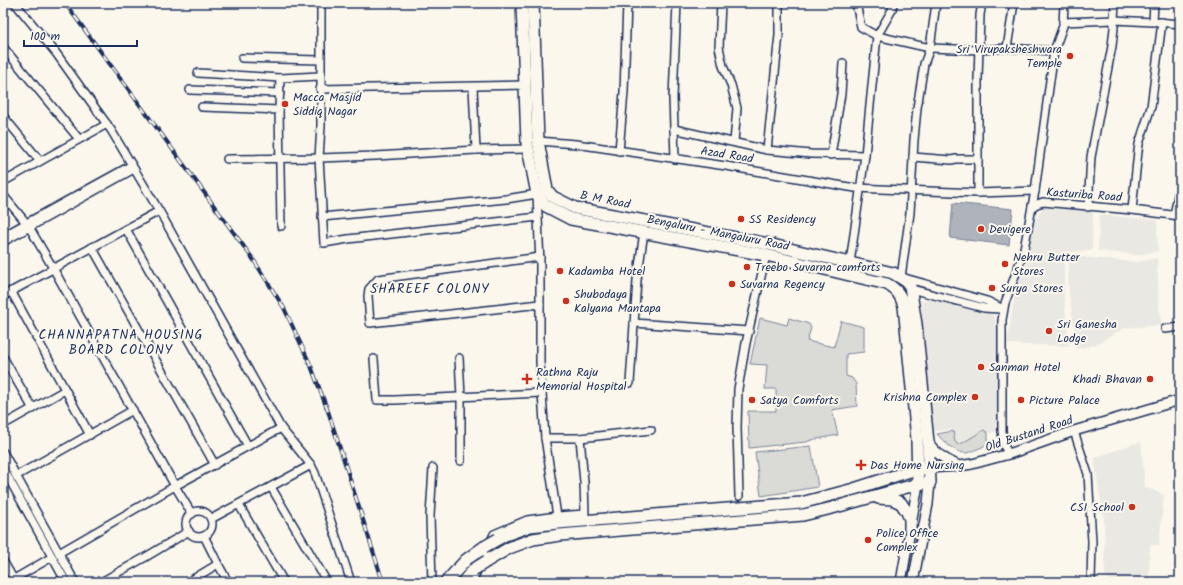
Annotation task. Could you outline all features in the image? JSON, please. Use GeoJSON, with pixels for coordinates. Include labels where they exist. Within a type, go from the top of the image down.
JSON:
{"type":"FeatureCollection","features":[{"type":"Feature","properties":{"kind":"highway"},"geometry":{"type":"LineString","coordinates":[[522,3],[527,143],[537,194]]}},
{"type":"Feature","properties":{"kind":"highway","name":"B M Road"},"geometry":{"type":"LineString","coordinates":[[533,3],[538,141],[548,190],[553,197],[594,217],[768,244],[897,275]]}},
{"type":"Feature","properties":{"kind":"highway","name":"Bengaluru - Mangaluru Road"},"geometry":{"type":"LineString","coordinates":[[537,194],[546,206],[571,219],[594,217],[644,232],[766,255],[847,274],[886,284],[894,289]]}},
{"type":"Feature","properties":{"kind":"highway"},"geometry":{"type":"LineString","coordinates":[[463,582],[473,570],[487,561],[509,548],[533,539],[560,535],[803,515],[930,482],[928,442],[911,289],[906,281],[897,275],[894,289],[901,296],[904,306],[917,439],[918,484]]}},
{"type":"Feature","properties":{"kind":"highway"},"geometry":{"type":"LineString","coordinates":[[446,582],[466,560],[484,547],[505,535],[530,526],[800,503],[854,489],[918,469],[929,468]]}},
{"type":"Feature","properties":{"kind":"highway"},"geometry":{"type":"LineString","coordinates":[[864,499],[888,498],[901,503],[910,519],[910,530]]}},
{"type":"Feature","properties":{"kind":"main road","name":"Old Bustand Road"},"geometry":{"type":"LineString","coordinates":[[929,468],[972,464],[1009,454],[1074,431],[1180,400]]}},
{"type":"Feature","properties":{"kind":"main road"},"geometry":{"type":"LineString","coordinates":[[928,442],[932,449],[938,454],[946,460],[959,466]]}},
{"type":"Feature","properties":{"kind":"main road"},"geometry":{"type":"LineString","coordinates":[[914,582],[928,504],[930,482]]}},
{"type":"Feature","properties":{"kind":"main road"},"geometry":{"type":"LineString","coordinates":[[901,582],[918,484]]}},
{"type":"Feature","properties":{"kind":"street"},"geometry":{"type":"LineString","coordinates":[[15,3],[56,53],[107,124],[159,211],[281,428],[311,466],[351,582]]}},
{"type":"Feature","properties":{"kind":"street"},"geometry":{"type":"LineString","coordinates":[[321,3],[321,126],[319,158],[324,243],[538,217]]}},
{"type":"Feature","properties":{"kind":"street"},"geometry":{"type":"LineString","coordinates":[[619,151],[624,92],[627,3]]}},
{"type":"Feature","properties":{"kind":"street"},"geometry":{"type":"LineString","coordinates":[[675,158],[672,97],[676,37],[676,3]]}},
{"type":"Feature","properties":{"kind":"street"},"geometry":{"type":"LineString","coordinates":[[720,3],[720,47],[723,66],[731,86],[737,108],[734,142]]}},
{"type":"Feature","properties":{"kind":"street"},"geometry":{"type":"LineString","coordinates":[[767,150],[779,35],[779,3]]}},
{"type":"Feature","properties":{"kind":"street"},"geometry":{"type":"LineString","coordinates":[[856,3],[862,27],[877,36],[930,48],[979,50],[1007,48],[1054,51]]}},
{"type":"Feature","properties":{"kind":"street"},"geometry":{"type":"LineString","coordinates":[[850,263],[865,155],[877,36],[892,10],[893,3]]}},
{"type":"Feature","properties":{"kind":"street"},"geometry":{"type":"LineString","coordinates":[[936,3],[930,48],[924,64],[917,108],[912,190],[907,236],[897,275],[987,301],[1003,309]]}},
{"type":"Feature","properties":{"kind":"street"},"geometry":{"type":"LineString","coordinates":[[978,193],[978,85],[982,3]]}},
{"type":"Feature","properties":{"kind":"street"},"geometry":{"type":"LineString","coordinates":[[1007,48],[1014,3]]}},
{"type":"Feature","properties":{"kind":"street"},"geometry":{"type":"LineString","coordinates":[[1032,207],[1054,51],[1063,22],[1064,3]]}},
{"type":"Feature","properties":{"kind":"street"},"geometry":{"type":"LineString","coordinates":[[1088,207],[1091,157],[1112,46],[1115,3]]}},
{"type":"Feature","properties":{"kind":"street"},"geometry":{"type":"LineString","coordinates":[[1153,22],[1154,3]]}},
{"type":"Feature","properties":{"kind":"street"},"geometry":{"type":"LineString","coordinates":[[1063,22],[1114,20],[1180,24]]}},
{"type":"Feature","properties":{"kind":"street"},"geometry":{"type":"LineString","coordinates":[[1132,210],[1139,144],[1152,107],[1162,22]]}},
{"type":"Feature","properties":{"kind":"street"},"geometry":{"type":"LineString","coordinates":[[3,48],[79,140]]}},
{"type":"Feature","properties":{"kind":"street"},"geometry":{"type":"LineString","coordinates":[[242,58],[320,60]]}},
{"type":"Feature","properties":{"kind":"street"},"geometry":{"type":"LineString","coordinates":[[831,154],[841,94],[843,63]]}},
{"type":"Feature","properties":{"kind":"street"},"geometry":{"type":"LineString","coordinates":[[198,73],[280,78],[320,76]]}},
{"type":"Feature","properties":{"kind":"street"},"geometry":{"type":"LineString","coordinates":[[280,78],[279,110],[281,226]]}},
{"type":"Feature","properties":{"kind":"street"},"geometry":{"type":"LineString","coordinates":[[320,89],[525,85]]}},
{"type":"Feature","properties":{"kind":"street"},"geometry":{"type":"LineString","coordinates":[[473,87],[476,150]]}},
{"type":"Feature","properties":{"kind":"street"},"geometry":{"type":"LineString","coordinates":[[190,90],[280,93]]}},
{"type":"Feature","properties":{"kind":"street"},"geometry":{"type":"LineString","coordinates":[[202,107],[279,110]]}},
{"type":"Feature","properties":{"kind":"street"},"geometry":{"type":"LineString","coordinates":[[3,116],[40,161]]}},
{"type":"Feature","properties":{"kind":"street"},"geometry":{"type":"LineString","coordinates":[[3,182],[107,124]]}},
{"type":"Feature","properties":{"kind":"street"},"geometry":{"type":"LineString","coordinates":[[674,129],[767,150],[811,154],[865,155]]}},
{"type":"Feature","properties":{"kind":"street","name":"Azad Road"},"geometry":{"type":"LineString","coordinates":[[538,141],[576,144],[675,158],[854,188],[861,187],[978,193],[1035,191]]}},
{"type":"Feature","properties":{"kind":"street"},"geometry":{"type":"LineString","coordinates":[[226,159],[319,158],[476,150],[528,149]]}},
{"type":"Feature","properties":{"kind":"street"},"geometry":{"type":"LineString","coordinates":[[913,157],[951,160],[978,159]]}},
{"type":"Feature","properties":{"kind":"street"},"geometry":{"type":"LineString","coordinates":[[3,242],[28,226],[133,167]]}},
{"type":"Feature","properties":{"kind":"street"},"geometry":{"type":"LineString","coordinates":[[1177,216],[1180,186]]}},
{"type":"Feature","properties":{"kind":"street"},"geometry":{"type":"LineString","coordinates":[[322,217],[506,199],[537,194],[540,257],[540,362],[546,438],[557,516]]}},
{"type":"Feature","properties":{"kind":"street"},"geometry":{"type":"LineString","coordinates":[[3,195],[28,226],[53,268],[192,514]]}},
{"type":"Feature","properties":{"kind":"street","name":"Kasturiba Road"},"geometry":{"type":"LineString","coordinates":[[1009,454],[1004,446],[1002,431],[1003,309],[1023,254],[1032,207],[1043,202],[1132,210],[1177,216]]}},
{"type":"Feature","properties":{"kind":"street"},"geometry":{"type":"LineString","coordinates":[[3,296],[159,211]]}},
{"type":"Feature","properties":{"kind":"street"},"geometry":{"type":"LineString","coordinates":[[3,236],[28,226]]}},
{"type":"Feature","properties":{"kind":"street"},"geometry":{"type":"LineString","coordinates":[[126,228],[248,446]]}},
{"type":"Feature","properties":{"kind":"street"},"geometry":{"type":"LineString","coordinates":[[630,383],[637,280],[644,232]]}},
{"type":"Feature","properties":{"kind":"street"},"geometry":{"type":"LineString","coordinates":[[92,247],[215,464]]}},
{"type":"Feature","properties":{"kind":"street"},"geometry":{"type":"LineString","coordinates":[[739,496],[737,428],[738,389],[766,255]]}},
{"type":"Feature","properties":{"kind":"street"},"geometry":{"type":"LineString","coordinates":[[540,257],[378,279],[369,289],[368,296],[370,323],[540,304]]}},
{"type":"Feature","properties":{"kind":"street"},"geometry":{"type":"LineString","coordinates":[[911,289],[984,308],[1003,309]]}},
{"type":"Feature","properties":{"kind":"street"},"geometry":{"type":"LineString","coordinates":[[11,292],[90,435]]}},
{"type":"Feature","properties":{"kind":"street"},"geometry":{"type":"LineString","coordinates":[[634,323],[749,331]]}},
{"type":"Feature","properties":{"kind":"street"},"geometry":{"type":"LineString","coordinates":[[1165,329],[1180,326]]}},
{"type":"Feature","properties":{"kind":"street"},"geometry":{"type":"LineString","coordinates":[[3,357],[33,409]]}},
{"type":"Feature","properties":{"kind":"street"},"geometry":{"type":"LineString","coordinates":[[459,358],[462,397],[462,461]]}},
{"type":"Feature","properties":{"kind":"street"},"geometry":{"type":"LineString","coordinates":[[374,359],[377,400],[542,393]]}},
{"type":"Feature","properties":{"kind":"street"},"geometry":{"type":"LineString","coordinates":[[3,425],[65,390]]}},
{"type":"Feature","properties":{"kind":"street"},"geometry":{"type":"LineString","coordinates":[[16,476],[133,410]]}},
{"type":"Feature","properties":{"kind":"street"},"geometry":{"type":"LineString","coordinates":[[3,561],[12,581],[175,486],[281,428]]}},
{"type":"Feature","properties":{"kind":"street"},"geometry":{"type":"LineString","coordinates":[[546,438],[580,438],[651,430]]}},
{"type":"Feature","properties":{"kind":"street"},"geometry":{"type":"LineString","coordinates":[[1074,431],[1088,474],[1092,542],[1091,582]]}},
{"type":"Feature","properties":{"kind":"street"},"geometry":{"type":"LineString","coordinates":[[472,582],[494,534],[527,520],[585,514],[580,438]]}},
{"type":"Feature","properties":{"kind":"street"},"geometry":{"type":"LineString","coordinates":[[3,452],[56,555],[66,582]]}},
{"type":"Feature","properties":{"kind":"street"},"geometry":{"type":"LineString","coordinates":[[211,519],[311,466]]}},
{"type":"Feature","properties":{"kind":"street"},"geometry":{"type":"LineString","coordinates":[[3,468],[56,555],[75,582]]}},
{"type":"Feature","properties":{"kind":"street"},"geometry":{"type":"LineString","coordinates":[[432,582],[430,516],[433,468]]}},
{"type":"Feature","properties":{"kind":"street"},"geometry":{"type":"LineString","coordinates":[[272,487],[327,582]]}},
{"type":"Feature","properties":{"kind":"street"},"geometry":{"type":"LineString","coordinates":[[239,505],[284,582]]}},
{"type":"Feature","properties":{"kind":"street"},"geometry":{"type":"LineString","coordinates":[[196,512],[203,512],[211,519],[212,523],[210,531],[204,536],[194,536],[188,531],[187,523],[189,516],[192,514],[196,512]]}},
{"type":"Feature","properties":{"kind":"street"},"geometry":{"type":"LineString","coordinates":[[101,582],[188,531]]}},
{"type":"Feature","properties":{"kind":"street"},"geometry":{"type":"LineString","coordinates":[[204,536],[228,582]]}},
{"type":"Feature","properties":{"kind":"street"},"geometry":{"type":"LineString","coordinates":[[188,582],[218,564]]}},
{"type":"Feature","properties":{"kind":"shaded area"},"geometry":{"type":"Polygon","coordinates":[[[953,203],[1013,209],[1009,245],[950,238],[953,203]]]}},
{"type":"Feature","properties":{"kind":"shaded area"},"geometry":{"type":"Polygon","coordinates":[[[1043,207],[1093,212],[1092,251],[1064,252],[1064,296],[1069,346],[1007,344],[1016,288],[1028,261],[1032,227],[1043,207]]]}},
{"type":"Feature","properties":{"kind":"shaded area"},"geometry":{"type":"Polygon","coordinates":[[[1099,215],[1157,220],[1158,251],[1139,255],[1098,251],[1099,215]]]}},
{"type":"Feature","properties":{"kind":"shaded area"},"geometry":{"type":"Polygon","coordinates":[[[1081,257],[1137,262],[1157,258],[1159,309],[1162,325],[1124,328],[1095,345],[1077,349],[1068,285],[1069,258],[1081,257]]]}},
{"type":"Feature","properties":{"kind":"shaded area"},"geometry":{"type":"Polygon","coordinates":[[[938,299],[984,308],[994,317],[1002,332],[1002,431],[988,433],[984,430],[959,445],[955,442],[952,429],[933,431],[921,301],[938,299]]]}},
{"type":"Feature","properties":{"kind":"shaded area"},"geometry":{"type":"Polygon","coordinates":[[[760,318],[787,325],[789,318],[809,324],[811,328],[807,341],[834,347],[841,321],[864,327],[864,352],[846,354],[846,376],[852,378],[856,384],[857,406],[832,410],[838,435],[806,442],[749,448],[748,411],[776,411],[776,389],[765,389],[767,365],[750,364],[760,318]]]}},
{"type":"Feature","properties":{"kind":"shaded area"},"geometry":{"type":"Polygon","coordinates":[[[984,430],[988,433],[988,444],[967,453],[954,449],[937,434],[953,431],[955,442],[959,445],[984,430]]]}},
{"type":"Feature","properties":{"kind":"shaded area","name":"CSI School"},"geometry":{"type":"Polygon","coordinates":[[[1141,442],[1145,487],[1164,495],[1159,545],[1150,545],[1149,578],[1117,582],[1105,577],[1104,518],[1095,458],[1141,442]]]}},
{"type":"Feature","properties":{"kind":"shaded area"},"geometry":{"type":"Polygon","coordinates":[[[811,446],[818,487],[761,496],[755,452],[811,446]]]}},
{"type":"Feature","properties":{"kind":"railway"},"geometry":{"type":"LineString","coordinates":[[65,3],[253,259],[284,308],[311,366],[329,414],[383,582]]}},
{"type":"Feature","properties":{"kind":"place","name":"Sri Virupaksheshwara Temple"},"geometry":{"type":"Point","coordinates":[1070,56]}},
{"type":"Feature","properties":{"kind":"place","name":"Macca Masjid Siddiq Nagar"},"geometry":{"type":"Point","coordinates":[285,104]}},
{"type":"Feature","properties":{"kind":"place","name":"SS Residency"},"geometry":{"type":"Point","coordinates":[741,219]}},
{"type":"Feature","properties":{"kind":"place","name":"Devigere"},"geometry":{"type":"Point","coordinates":[981,229]}},
{"type":"Feature","properties":{"kind":"place","name":"Nehru Butter Stores"},"geometry":{"type":"Point","coordinates":[1005,264]}},
{"type":"Feature","properties":{"kind":"place","name":"Treebo Suvarna comforts"},"geometry":{"type":"Point","coordinates":[747,267]}},
{"type":"Feature","properties":{"kind":"place","name":"Kadamba Hotel"},"geometry":{"type":"Point","coordinates":[560,271]}},
{"type":"Feature","properties":{"kind":"place","name":"Suvarna Regency"},"geometry":{"type":"Point","coordinates":[732,284]}},
{"type":"Feature","properties":{"kind":"place","name":"Surya Stores"},"geometry":{"type":"Point","coordinates":[992,288]}},
{"type":"Feature","properties":{"kind":"place","name":"Shubodaya Kalyana Mantapa"},"geometry":{"type":"Point","coordinates":[566,301]}},
{"type":"Feature","properties":{"kind":"place","name":"Sri Ganesha Lodge"},"geometry":{"type":"Point","coordinates":[1049,331]}},
{"type":"Feature","properties":{"kind":"place","name":"Sanman Hotel"},"geometry":{"type":"Point","coordinates":[981,367]}},
{"type":"Feature","properties":{"kind":"place","name":"Rathna Raju Memorial Hospital"},"geometry":{"type":"Point","coordinates":[527,379]}},
{"type":"Feature","properties":{"kind":"place","name":"Khadi Bhavan"},"geometry":{"type":"Point","coordinates":[1150,379]}},
{"type":"Feature","properties":{"kind":"place","name":"Krishna Complex"},"geometry":{"type":"Point","coordinates":[975,397]}},
{"type":"Feature","properties":{"kind":"place","name":"Satya Comforts"},"geometry":{"type":"Point","coordinates":[752,400]}},
{"type":"Feature","properties":{"kind":"place","name":"Picture Palace"},"geometry":{"type":"Point","coordinates":[1021,400]}},
{"type":"Feature","properties":{"kind":"place","name":"Das Home Nursing"},"geometry":{"type":"Point","coordinates":[861,465]}},
{"type":"Feature","properties":{"kind":"place","name":"CSI School"},"geometry":{"type":"Point","coordinates":[1132,507]}},
{"type":"Feature","properties":{"kind":"place","name":"Police Office Complex"},"geometry":{"type":"Point","coordinates":[868,540]}},
{"type":"Feature","properties":{"kind":"district","name":"SHAREEF COLONY"},"geometry":{"type":"Point","coordinates":[430,289]}},
{"type":"Feature","properties":{"kind":"district","name":"CHANNAPATNA HOUSING BOARD COLONY"},"geometry":{"type":"Point","coordinates":[121,342]}}]}
